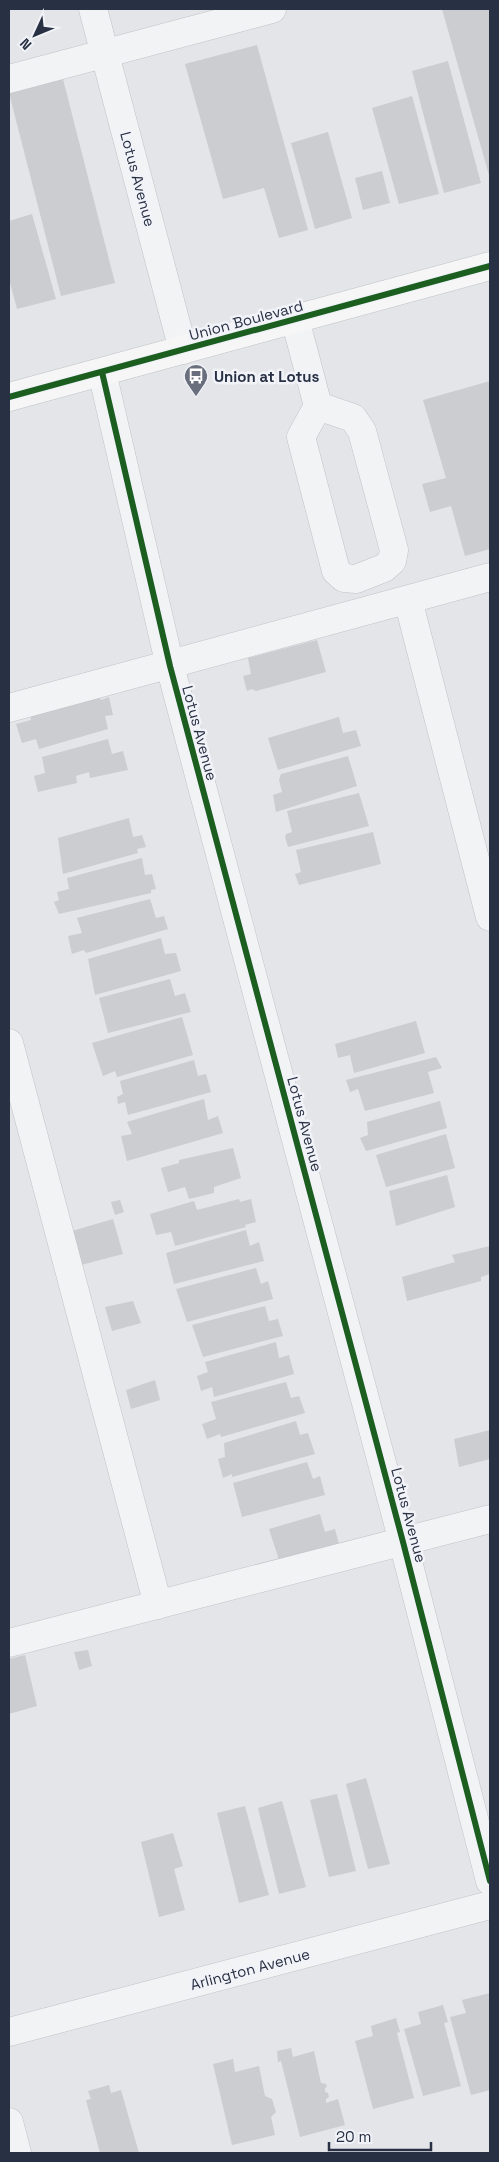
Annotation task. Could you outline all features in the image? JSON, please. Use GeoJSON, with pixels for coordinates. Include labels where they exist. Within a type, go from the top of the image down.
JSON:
{"type":"FeatureCollection","features":[{"type":"Feature","properties":{"kind":"main road","name":"Union Boulevard"},"geometry":{"type":"LineString","coordinates":[[9,397],[490,266]]}},
{"type":"Feature","properties":{"kind":"street","name":"Lotus Avenue"},"geometry":{"type":"LineString","coordinates":[[93,9],[183,350]]}},
{"type":"Feature","properties":{"kind":"street"},"geometry":{"type":"LineString","coordinates":[[9,79],[272,9]]}},
{"type":"Feature","properties":{"kind":"street"},"geometry":{"type":"LineString","coordinates":[[295,319],[318,406],[301,437],[336,571],[344,578],[356,579],[384,568],[392,561],[394,550],[362,431],[353,418],[318,406]]}},
{"type":"Feature","properties":{"kind":"street","name":"Lotus Avenue"},"geometry":{"type":"LineString","coordinates":[[102,372],[170,666],[403,1542],[490,1881]]}},
{"type":"Feature","properties":{"kind":"street"},"geometry":{"type":"LineString","coordinates":[[9,708],[170,666],[490,577]]}},
{"type":"Feature","properties":{"kind":"street"},"geometry":{"type":"LineString","coordinates":[[408,600],[490,917]]}},
{"type":"Feature","properties":{"kind":"street"},"geometry":{"type":"LineString","coordinates":[[9,1043],[158,1605]]}},
{"type":"Feature","properties":{"kind":"street"},"geometry":{"type":"LineString","coordinates":[[9,1643],[490,1519]]}},
{"type":"Feature","properties":{"kind":"street","name":"Arlington Avenue"},"geometry":{"type":"LineString","coordinates":[[9,2032],[490,1905]]}},
{"type":"Feature","properties":{"kind":"street"},"geometry":{"type":"LineString","coordinates":[[9,2122],[17,2153]]}},
{"type":"Feature","properties":{"kind":"building"},"geometry":{"type":"Polygon","coordinates":[[[442,9],[490,9],[490,179],[442,9]]]}},
{"type":"Feature","properties":{"kind":"building"},"geometry":{"type":"Polygon","coordinates":[[[257,45],[308,230],[279,238],[264,188],[223,199],[185,64],[257,45]]]}},
{"type":"Feature","properties":{"kind":"building"},"geometry":{"type":"Polygon","coordinates":[[[448,61],[481,183],[444,193],[412,71],[448,61]]]}},
{"type":"Feature","properties":{"kind":"building"},"geometry":{"type":"Polygon","coordinates":[[[63,79],[115,283],[61,296],[9,93],[63,79]]]}},
{"type":"Feature","properties":{"kind":"building"},"geometry":{"type":"Polygon","coordinates":[[[412,96],[439,194],[399,204],[372,108],[412,96]]]}},
{"type":"Feature","properties":{"kind":"building"},"geometry":{"type":"Polygon","coordinates":[[[328,132],[352,218],[315,229],[291,143],[328,132]]]}},
{"type":"Feature","properties":{"kind":"building"},"geometry":{"type":"Polygon","coordinates":[[[382,171],[390,203],[363,210],[355,178],[382,171]]]}},
{"type":"Feature","properties":{"kind":"building"},"geometry":{"type":"Polygon","coordinates":[[[32,214],[56,299],[17,309],[9,279],[9,221],[32,214]]]}},
{"type":"Feature","properties":{"kind":"building"},"geometry":{"type":"Polygon","coordinates":[[[490,381],[490,549],[465,556],[451,506],[430,512],[422,484],[446,478],[423,400],[490,381]]]}},
{"type":"Feature","properties":{"kind":"building"},"geometry":{"type":"Polygon","coordinates":[[[317,640],[326,672],[256,691],[252,689],[247,691],[243,676],[251,674],[248,658],[317,640]]]}},
{"type":"Feature","properties":{"kind":"building"},"geometry":{"type":"Polygon","coordinates":[[[98,695],[101,700],[109,697],[113,715],[105,716],[108,729],[39,749],[36,739],[22,743],[16,724],[31,720],[30,714],[98,695]]]}},
{"type":"Feature","properties":{"kind":"building"},"geometry":{"type":"Polygon","coordinates":[[[339,717],[343,733],[356,730],[361,746],[278,770],[268,738],[339,717]]]}},
{"type":"Feature","properties":{"kind":"building"},"geometry":{"type":"Polygon","coordinates":[[[108,739],[112,754],[123,751],[128,770],[90,778],[89,772],[76,776],[77,783],[38,792],[34,776],[45,773],[42,757],[108,739]]]}},
{"type":"Feature","properties":{"kind":"building"},"geometry":{"type":"Polygon","coordinates":[[[348,756],[357,786],[276,812],[273,795],[282,792],[279,780],[281,774],[348,756]]]}},
{"type":"Feature","properties":{"kind":"building"},"geometry":{"type":"Polygon","coordinates":[[[359,793],[369,826],[288,847],[285,837],[286,834],[292,832],[287,811],[359,793]]]}},
{"type":"Feature","properties":{"kind":"building"},"geometry":{"type":"Polygon","coordinates":[[[129,818],[133,837],[142,835],[146,847],[137,849],[138,853],[63,874],[58,838],[129,818]]]}},
{"type":"Feature","properties":{"kind":"building"},"geometry":{"type":"Polygon","coordinates":[[[373,832],[381,864],[299,885],[295,874],[301,872],[296,850],[373,832]]]}},
{"type":"Feature","properties":{"kind":"building"},"geometry":{"type":"Polygon","coordinates":[[[142,858],[145,875],[152,874],[156,889],[151,890],[151,893],[59,914],[54,902],[59,900],[57,892],[69,889],[67,878],[142,858]]]}},
{"type":"Feature","properties":{"kind":"building"},"geometry":{"type":"Polygon","coordinates":[[[150,899],[156,918],[164,916],[168,929],[86,953],[84,950],[72,954],[68,936],[82,933],[77,918],[150,899]]]}},
{"type":"Feature","properties":{"kind":"building"},"geometry":{"type":"Polygon","coordinates":[[[161,938],[165,954],[176,953],[181,971],[95,995],[88,959],[161,938]]]}},
{"type":"Feature","properties":{"kind":"building"},"geometry":{"type":"Polygon","coordinates":[[[170,979],[175,996],[185,993],[191,1012],[108,1033],[99,998],[170,979]]]}},
{"type":"Feature","properties":{"kind":"building"},"geometry":{"type":"Polygon","coordinates":[[[182,1017],[193,1055],[117,1077],[115,1071],[103,1076],[92,1043],[182,1017]]]}},
{"type":"Feature","properties":{"kind":"building"},"geometry":{"type":"Polygon","coordinates":[[[416,1021],[425,1053],[354,1073],[350,1055],[338,1058],[335,1044],[416,1021]]]}},
{"type":"Feature","properties":{"kind":"building"},"geometry":{"type":"Polygon","coordinates":[[[436,1057],[442,1068],[428,1072],[434,1093],[365,1111],[358,1089],[350,1092],[346,1080],[436,1057]]]}},
{"type":"Feature","properties":{"kind":"building"},"geometry":{"type":"Polygon","coordinates":[[[194,1060],[198,1076],[206,1074],[211,1092],[128,1115],[125,1102],[118,1104],[117,1097],[123,1094],[120,1081],[194,1060]]]}},
{"type":"Feature","properties":{"kind":"building"},"geometry":{"type":"Polygon","coordinates":[[[204,1099],[208,1120],[218,1116],[223,1133],[127,1161],[121,1136],[132,1134],[127,1122],[204,1099]]]}},
{"type":"Feature","properties":{"kind":"building"},"geometry":{"type":"Polygon","coordinates":[[[440,1101],[447,1128],[366,1151],[360,1138],[368,1135],[367,1122],[440,1101]]]}},
{"type":"Feature","properties":{"kind":"building"},"geometry":{"type":"Polygon","coordinates":[[[446,1134],[455,1168],[386,1187],[376,1155],[446,1134]]]}},
{"type":"Feature","properties":{"kind":"building"},"geometry":{"type":"Polygon","coordinates":[[[233,1148],[241,1178],[214,1187],[214,1193],[189,1199],[185,1187],[168,1192],[161,1168],[179,1163],[179,1160],[233,1148]]]}},
{"type":"Feature","properties":{"kind":"building"},"geometry":{"type":"Polygon","coordinates":[[[447,1175],[455,1207],[396,1226],[389,1191],[447,1175]]]}},
{"type":"Feature","properties":{"kind":"building"},"geometry":{"type":"Polygon","coordinates":[[[239,1199],[240,1202],[251,1199],[256,1222],[245,1225],[246,1227],[175,1246],[171,1232],[156,1235],[150,1214],[194,1201],[197,1210],[239,1199]]]}},
{"type":"Feature","properties":{"kind":"building"},"geometry":{"type":"Polygon","coordinates":[[[120,1200],[124,1212],[115,1215],[111,1202],[120,1200]]]}},
{"type":"Feature","properties":{"kind":"building"},"geometry":{"type":"Polygon","coordinates":[[[113,1219],[123,1254],[81,1265],[72,1231],[113,1219]]]}},
{"type":"Feature","properties":{"kind":"building"},"geometry":{"type":"Polygon","coordinates":[[[246,1230],[250,1246],[259,1242],[264,1261],[174,1284],[166,1253],[246,1230]]]}},
{"type":"Feature","properties":{"kind":"building"},"geometry":{"type":"Polygon","coordinates":[[[490,1246],[490,1274],[481,1277],[481,1281],[407,1301],[402,1277],[455,1262],[452,1255],[490,1246]]]}},
{"type":"Feature","properties":{"kind":"building"},"geometry":{"type":"Polygon","coordinates":[[[256,1268],[261,1284],[268,1281],[273,1299],[187,1322],[176,1289],[256,1268]]]}},
{"type":"Feature","properties":{"kind":"building"},"geometry":{"type":"Polygon","coordinates":[[[133,1301],[141,1323],[112,1331],[105,1307],[133,1301]]]}},
{"type":"Feature","properties":{"kind":"building"},"geometry":{"type":"Polygon","coordinates":[[[265,1306],[269,1321],[278,1319],[283,1336],[203,1357],[192,1325],[265,1306]]]}},
{"type":"Feature","properties":{"kind":"building"},"geometry":{"type":"Polygon","coordinates":[[[276,1342],[279,1358],[289,1355],[294,1374],[214,1397],[212,1387],[201,1391],[197,1376],[208,1372],[205,1362],[276,1342]]]}},
{"type":"Feature","properties":{"kind":"building"},"geometry":{"type":"Polygon","coordinates":[[[155,1380],[160,1400],[131,1409],[126,1390],[155,1380]]]}},
{"type":"Feature","properties":{"kind":"building"},"geometry":{"type":"Polygon","coordinates":[[[286,1382],[291,1398],[299,1396],[305,1413],[221,1437],[220,1434],[207,1439],[202,1424],[216,1419],[211,1402],[286,1382]]]}},
{"type":"Feature","properties":{"kind":"building"},"geometry":{"type":"Polygon","coordinates":[[[296,1421],[300,1435],[308,1433],[315,1454],[232,1477],[232,1474],[223,1478],[218,1459],[225,1457],[224,1443],[296,1421]]]}},
{"type":"Feature","properties":{"kind":"building"},"geometry":{"type":"Polygon","coordinates":[[[490,1430],[490,1459],[459,1467],[454,1439],[490,1430]]]}},
{"type":"Feature","properties":{"kind":"building"},"geometry":{"type":"Polygon","coordinates":[[[307,1462],[313,1479],[320,1476],[325,1495],[242,1517],[233,1483],[307,1462]]]}},
{"type":"Feature","properties":{"kind":"building"},"geometry":{"type":"Polygon","coordinates":[[[320,1514],[325,1532],[335,1529],[340,1548],[280,1563],[269,1529],[320,1514]]]}},
{"type":"Feature","properties":{"kind":"building"},"geometry":{"type":"Polygon","coordinates":[[[88,1650],[92,1666],[79,1670],[74,1652],[88,1650]]]}},
{"type":"Feature","properties":{"kind":"building"},"geometry":{"type":"Polygon","coordinates":[[[25,1655],[37,1706],[9,1714],[9,1659],[25,1655]]]}},
{"type":"Feature","properties":{"kind":"building"},"geometry":{"type":"Polygon","coordinates":[[[366,1778],[390,1864],[368,1869],[346,1784],[366,1778]]]}},
{"type":"Feature","properties":{"kind":"building"},"geometry":{"type":"Polygon","coordinates":[[[337,1794],[356,1871],[329,1877],[310,1800],[337,1794]]]}},
{"type":"Feature","properties":{"kind":"building"},"geometry":{"type":"Polygon","coordinates":[[[282,1801],[306,1887],[279,1894],[258,1808],[282,1801]]]}},
{"type":"Feature","properties":{"kind":"building"},"geometry":{"type":"Polygon","coordinates":[[[245,1806],[269,1895],[239,1903],[217,1813],[245,1806]]]}},
{"type":"Feature","properties":{"kind":"building"},"geometry":{"type":"Polygon","coordinates":[[[173,1833],[183,1866],[174,1869],[185,1910],[159,1917],[141,1842],[173,1833]]]}},
{"type":"Feature","properties":{"kind":"building"},"geometry":{"type":"Polygon","coordinates":[[[490,1993],[490,2090],[471,2095],[450,2017],[466,2013],[462,2000],[490,1993]]]}},
{"type":"Feature","properties":{"kind":"building"},"geometry":{"type":"Polygon","coordinates":[[[443,2005],[448,2022],[444,2023],[461,2086],[423,2096],[404,2029],[421,2024],[418,2012],[443,2005]]]}},
{"type":"Feature","properties":{"kind":"building"},"geometry":{"type":"Polygon","coordinates":[[[396,2018],[400,2032],[397,2033],[414,2098],[373,2109],[355,2041],[373,2036],[371,2026],[396,2018]]]}},
{"type":"Feature","properties":{"kind":"building"},"geometry":{"type":"Polygon","coordinates":[[[291,2048],[293,2057],[314,2051],[321,2083],[326,2084],[327,2087],[325,2092],[328,2093],[329,2097],[326,2099],[326,2103],[338,2099],[345,2125],[300,2137],[281,2061],[278,2062],[277,2051],[291,2048]]]}},
{"type":"Feature","properties":{"kind":"building"},"geometry":{"type":"Polygon","coordinates":[[[233,2059],[235,2072],[259,2066],[265,2096],[272,2099],[276,2112],[271,2117],[275,2135],[232,2145],[213,2064],[233,2059]]]}},
{"type":"Feature","properties":{"kind":"building"},"geometry":{"type":"Polygon","coordinates":[[[109,2085],[111,2093],[121,2090],[139,2153],[100,2153],[86,2100],[91,2099],[88,2091],[109,2085]]]}},
{"type":"Feature","properties":{"kind":"cycle path"},"geometry":{"type":"LineString","coordinates":[[9,397],[490,266]]}},
{"type":"Feature","properties":{"kind":"cycle path"},"geometry":{"type":"LineString","coordinates":[[102,372],[170,666],[403,1542],[490,1881]]}},
{"type":"Feature","properties":{"kind":"place","name":"Union at Lotus"},"geometry":{"type":"Point","coordinates":[196,397]}}]}
